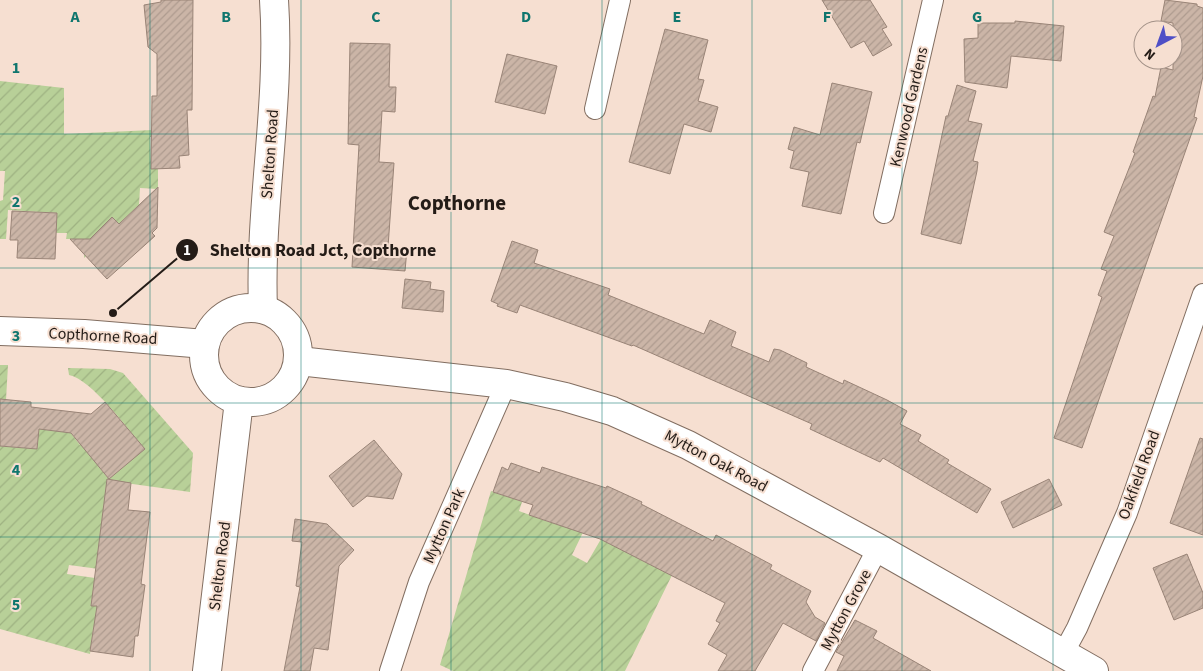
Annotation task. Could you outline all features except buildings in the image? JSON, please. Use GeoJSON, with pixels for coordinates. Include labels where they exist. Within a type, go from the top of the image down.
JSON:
{"type":"FeatureCollection","features":[{"type":"Feature","properties":{"kind":"main road","name":"Shelton Road"},"geometry":{"type":"LineString","coordinates":[[263,309],[261,264],[272,145],[274,0]]}},
{"type":"Feature","properties":{"kind":"main road"},"geometry":{"type":"LineString","coordinates":[[248,307],[263,309],[276,314],[290,328],[299,347],[299,361],[294,376],[278,394],[255,402],[239,401],[218,389],[211,379],[206,368],[205,344],[210,330],[220,318],[233,311],[248,307]]}},
{"type":"Feature","properties":{"kind":"main road","name":"Copthorne Road"},"geometry":{"type":"LineString","coordinates":[[0,331],[84,334],[205,344]]}},
{"type":"Feature","properties":{"kind":"main road","name":"Mytton Oak Road"},"geometry":{"type":"LineString","coordinates":[[299,361],[506,384],[565,396],[650,426],[878,548],[1064,652],[1094,671]]}},
{"type":"Feature","properties":{"kind":"main road","name":"Shelton Road"},"geometry":{"type":"LineString","coordinates":[[207,671],[239,401]]}},
{"type":"Feature","properties":{"kind":"street"},"geometry":{"type":"LineString","coordinates":[[594,108],[620,0]]}},
{"type":"Feature","properties":{"kind":"street","name":"Kenwood Gardens"},"geometry":{"type":"LineString","coordinates":[[884,213],[933,0]]}},
{"type":"Feature","properties":{"kind":"street","name":"Oakfield Road"},"geometry":{"type":"LineString","coordinates":[[1064,652],[1077,628],[1127,513],[1203,294]]}},
{"type":"Feature","properties":{"kind":"street","name":"Mytton Park"},"geometry":{"type":"LineString","coordinates":[[390,671],[419,582],[506,384]]}},
{"type":"Feature","properties":{"kind":"street","name":"Mytton Grove"},"geometry":{"type":"LineString","coordinates":[[813,671],[878,548]]}},
{"type":"Feature","properties":{"kind":"green space"},"geometry":{"type":"Polygon","coordinates":[[[0,81],[64,88],[64,134],[153,130],[154,137],[150,137],[151,168],[158,169],[158,189],[140,188],[139,205],[119,224],[112,218],[108,235],[84,258],[84,239],[66,239],[67,233],[56,233],[57,213],[8,210],[6,239],[0,239],[0,201],[3,200],[5,171],[0,171],[0,81]]]}},
{"type":"Feature","properties":{"kind":"green space"},"geometry":{"type":"Polygon","coordinates":[[[0,365],[8,365],[6,400],[0,399],[0,365]]]}},
{"type":"Feature","properties":{"kind":"green space"},"geometry":{"type":"Polygon","coordinates":[[[68,368],[110,369],[123,373],[193,453],[190,492],[111,481],[99,569],[69,565],[67,574],[95,578],[91,605],[105,607],[93,630],[90,654],[0,629],[0,446],[37,449],[39,427],[70,432],[80,445],[87,439],[105,460],[98,466],[109,479],[144,449],[98,395],[78,379],[69,375],[68,368]]]}},
{"type":"Feature","properties":{"kind":"green space"},"geometry":{"type":"Polygon","coordinates":[[[491,491],[522,502],[519,511],[549,522],[590,518],[572,555],[587,563],[601,539],[672,575],[625,671],[453,671],[440,665],[491,491]]]}},
{"type":"Feature","properties":{"kind":"place","name":"Shelton Road Jct, Copthorne"},"geometry":{"type":"Point","coordinates":[113,313]}},
{"type":"Feature","properties":{"kind":"district","name":"Copthorne"},"geometry":{"type":"Point","coordinates":[457,203]}}]}
